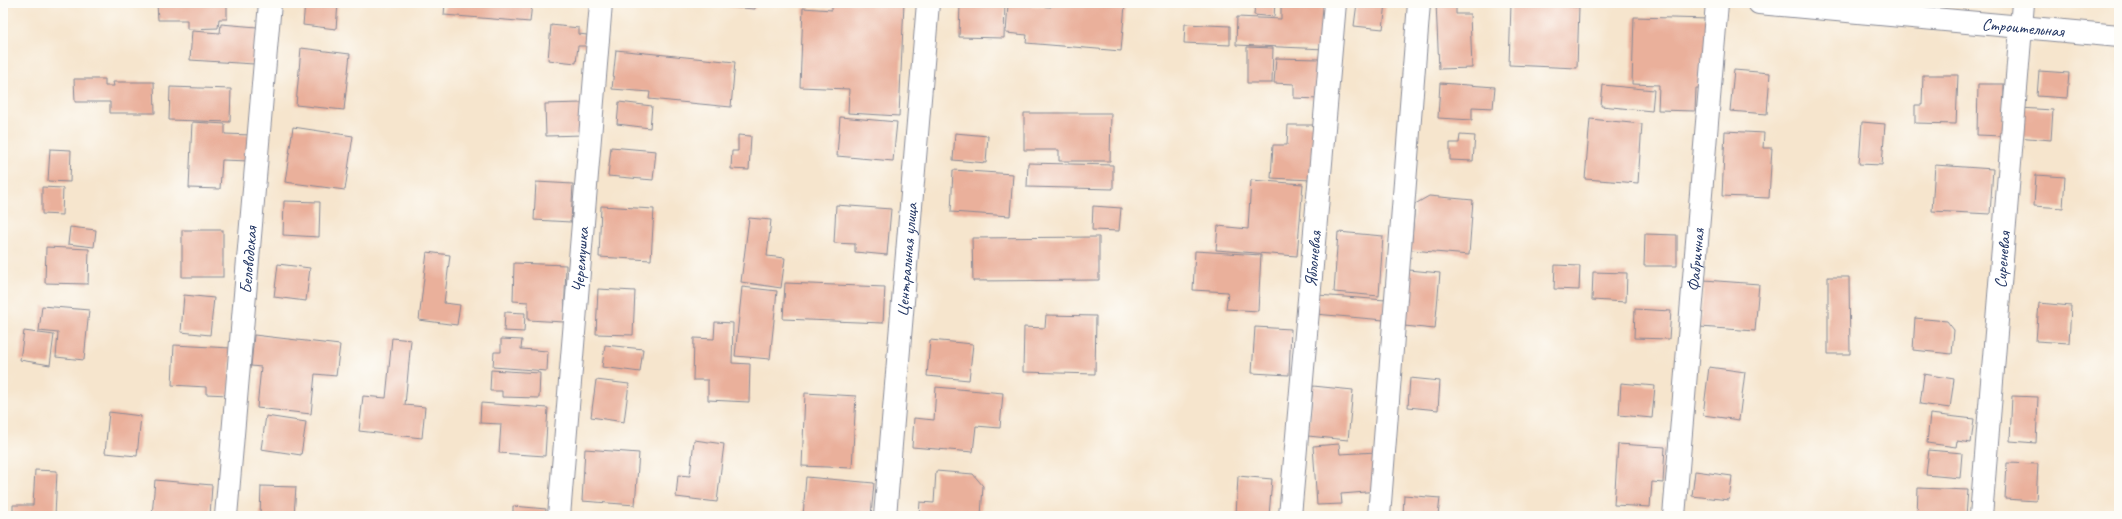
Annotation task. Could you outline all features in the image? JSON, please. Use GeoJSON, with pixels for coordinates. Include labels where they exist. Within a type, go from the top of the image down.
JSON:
{"type":"FeatureCollection","features":[{"type":"Feature","properties":{"kind":"street","name":"Беловодская"},"geometry":{"type":"LineString","coordinates":[[226,516],[270,3]]}},
{"type":"Feature","properties":{"kind":"street","name":"Черемушка"},"geometry":{"type":"LineString","coordinates":[[559,516],[601,3]]}},
{"type":"Feature","properties":{"kind":"street","name":"Центральная улица"},"geometry":{"type":"LineString","coordinates":[[885,516],[928,3]]}},
{"type":"Feature","properties":{"kind":"street","name":"Яблоневая"},"geometry":{"type":"LineString","coordinates":[[1290,516],[1335,3]]}},
{"type":"Feature","properties":{"kind":"street"},"geometry":{"type":"LineString","coordinates":[[1379,516],[1419,3]]}},
{"type":"Feature","properties":{"kind":"street","name":"Фабричная"},"geometry":{"type":"LineString","coordinates":[[1674,516],[1717,3]]}},
{"type":"Feature","properties":{"kind":"street","name":"Строительная"},"geometry":{"type":"LineString","coordinates":[[1759,3],[2119,36]]}},
{"type":"Feature","properties":{"kind":"street","name":"Сиреневая"},"geometry":{"type":"LineString","coordinates":[[1981,516],[2023,3]]}},
{"type":"Feature","properties":{"kind":"building"},"geometry":{"type":"Polygon","coordinates":[[[157,3],[227,3],[227,19],[219,19],[218,28],[187,29],[187,20],[158,20],[157,3]]]}},
{"type":"Feature","properties":{"kind":"building"},"geometry":{"type":"Polygon","coordinates":[[[305,3],[338,3],[336,29],[303,25],[305,3]]]}},
{"type":"Feature","properties":{"kind":"building"},"geometry":{"type":"Polygon","coordinates":[[[445,3],[532,3],[530,22],[444,15],[445,3]]]}},
{"type":"Feature","properties":{"kind":"building"},"geometry":{"type":"Polygon","coordinates":[[[728,3],[755,3],[755,9],[728,7],[728,3]]]}},
{"type":"Feature","properties":{"kind":"building"},"geometry":{"type":"Polygon","coordinates":[[[832,3],[904,3],[899,116],[848,113],[849,89],[800,87],[803,8],[832,10],[832,3]]]}},
{"type":"Feature","properties":{"kind":"building"},"geometry":{"type":"Polygon","coordinates":[[[960,3],[1005,3],[1004,38],[959,37],[960,3]]]}},
{"type":"Feature","properties":{"kind":"building"},"geometry":{"type":"Polygon","coordinates":[[[1052,3],[1125,5],[1121,51],[1026,43],[1027,35],[1006,33],[1008,4],[1051,7],[1052,3]]]}},
{"type":"Feature","properties":{"kind":"building"},"geometry":{"type":"Polygon","coordinates":[[[1255,3],[1275,3],[1274,17],[1254,15],[1255,3]]]}},
{"type":"Feature","properties":{"kind":"building"},"geometry":{"type":"Polygon","coordinates":[[[1281,3],[1327,3],[1325,49],[1236,45],[1237,17],[1281,19],[1281,3]]]}},
{"type":"Feature","properties":{"kind":"building"},"geometry":{"type":"Polygon","coordinates":[[[1357,3],[1386,3],[1383,29],[1354,26],[1357,3]]]}},
{"type":"Feature","properties":{"kind":"building"},"geometry":{"type":"Polygon","coordinates":[[[1436,3],[1456,3],[1456,14],[1470,14],[1472,68],[1439,69],[1436,3]]]}},
{"type":"Feature","properties":{"kind":"building"},"geometry":{"type":"Polygon","coordinates":[[[1511,4],[1579,7],[1577,68],[1509,65],[1511,4]]]}},
{"type":"Feature","properties":{"kind":"building"},"geometry":{"type":"Polygon","coordinates":[[[1634,17],[1709,19],[1707,88],[1696,88],[1695,111],[1658,110],[1659,85],[1632,84],[1634,17]]]}},
{"type":"Feature","properties":{"kind":"building"},"geometry":{"type":"Polygon","coordinates":[[[221,24],[257,27],[254,64],[190,60],[192,31],[220,33],[221,24]]]}},
{"type":"Feature","properties":{"kind":"building"},"geometry":{"type":"Polygon","coordinates":[[[1185,24],[1230,26],[1230,45],[1184,43],[1185,24]]]}},
{"type":"Feature","properties":{"kind":"building"},"geometry":{"type":"Polygon","coordinates":[[[551,25],[579,28],[579,34],[587,35],[586,46],[578,46],[576,63],[548,60],[551,25]]]}},
{"type":"Feature","properties":{"kind":"building"},"geometry":{"type":"Polygon","coordinates":[[[1247,47],[1273,48],[1272,83],[1247,83],[1247,47]]]}},
{"type":"Feature","properties":{"kind":"building"},"geometry":{"type":"Polygon","coordinates":[[[301,48],[350,54],[344,110],[296,105],[301,48]]]}},
{"type":"Feature","properties":{"kind":"building"},"geometry":{"type":"Polygon","coordinates":[[[616,50],[735,62],[731,107],[649,99],[650,92],[612,89],[616,50]]]}},
{"type":"Feature","properties":{"kind":"building"},"geometry":{"type":"Polygon","coordinates":[[[1276,58],[1320,59],[1319,99],[1294,98],[1294,84],[1274,83],[1276,58]]]}},
{"type":"Feature","properties":{"kind":"building"},"geometry":{"type":"Polygon","coordinates":[[[1734,70],[1770,73],[1767,114],[1730,111],[1734,70]]]}},
{"type":"Feature","properties":{"kind":"building"},"geometry":{"type":"Polygon","coordinates":[[[2039,71],[2069,73],[2067,98],[2037,96],[2039,71]]]}},
{"type":"Feature","properties":{"kind":"building"},"geometry":{"type":"Polygon","coordinates":[[[1923,75],[1958,75],[1956,124],[1915,123],[1915,105],[1922,105],[1923,75]]]}},
{"type":"Feature","properties":{"kind":"building"},"geometry":{"type":"Polygon","coordinates":[[[74,79],[105,79],[105,86],[114,86],[113,82],[154,82],[155,113],[110,113],[110,102],[75,102],[74,79]]]}},
{"type":"Feature","properties":{"kind":"building"},"geometry":{"type":"Polygon","coordinates":[[[1440,83],[1495,87],[1493,108],[1472,107],[1472,120],[1438,118],[1440,83]]]}},
{"type":"Feature","properties":{"kind":"building"},"geometry":{"type":"Polygon","coordinates":[[[1978,84],[2004,84],[2003,136],[1977,135],[1978,84]]]}},
{"type":"Feature","properties":{"kind":"building"},"geometry":{"type":"Polygon","coordinates":[[[1603,85],[1654,90],[1652,111],[1601,106],[1603,85]]]}},
{"type":"Feature","properties":{"kind":"building"},"geometry":{"type":"Polygon","coordinates":[[[170,87],[231,89],[230,122],[169,120],[170,87]]]}},
{"type":"Feature","properties":{"kind":"building"},"geometry":{"type":"Polygon","coordinates":[[[619,102],[652,106],[650,128],[617,124],[619,102]]]}},
{"type":"Feature","properties":{"kind":"building"},"geometry":{"type":"Polygon","coordinates":[[[582,103],[583,135],[546,136],[545,104],[582,103]]]}},
{"type":"Feature","properties":{"kind":"building"},"geometry":{"type":"Polygon","coordinates":[[[2019,108],[2053,110],[2051,140],[2017,137],[2019,108]]]}},
{"type":"Feature","properties":{"kind":"building"},"geometry":{"type":"Polygon","coordinates":[[[1024,113],[1111,113],[1110,161],[1059,161],[1059,150],[1024,150],[1024,113]]]}},
{"type":"Feature","properties":{"kind":"building"},"geometry":{"type":"Polygon","coordinates":[[[840,117],[897,122],[893,161],[837,156],[840,117]]]}},
{"type":"Feature","properties":{"kind":"building"},"geometry":{"type":"Polygon","coordinates":[[[1590,119],[1642,124],[1638,183],[1585,179],[1590,119]]]}},
{"type":"Feature","properties":{"kind":"building"},"geometry":{"type":"Polygon","coordinates":[[[192,122],[225,124],[225,134],[251,135],[250,161],[222,160],[220,189],[189,188],[192,122]]]}},
{"type":"Feature","properties":{"kind":"building"},"geometry":{"type":"Polygon","coordinates":[[[1862,122],[1885,124],[1882,165],[1859,164],[1862,122]]]}},
{"type":"Feature","properties":{"kind":"building"},"geometry":{"type":"Polygon","coordinates":[[[1288,125],[1314,125],[1311,180],[1271,178],[1273,145],[1287,145],[1288,125]]]}},
{"type":"Feature","properties":{"kind":"building"},"geometry":{"type":"Polygon","coordinates":[[[293,127],[353,136],[345,190],[285,182],[293,127]]]}},
{"type":"Feature","properties":{"kind":"building"},"geometry":{"type":"Polygon","coordinates":[[[1725,131],[1764,133],[1763,148],[1772,148],[1769,198],[1722,196],[1725,131]]]}},
{"type":"Feature","properties":{"kind":"building"},"geometry":{"type":"Polygon","coordinates":[[[955,133],[988,136],[986,163],[953,160],[955,133]]]}},
{"type":"Feature","properties":{"kind":"building"},"geometry":{"type":"Polygon","coordinates":[[[738,135],[751,136],[749,170],[731,169],[732,151],[738,151],[738,135]]]}},
{"type":"Feature","properties":{"kind":"building"},"geometry":{"type":"Polygon","coordinates":[[[1460,135],[1475,136],[1473,161],[1450,160],[1450,143],[1459,143],[1460,135]]]}},
{"type":"Feature","properties":{"kind":"building"},"geometry":{"type":"Polygon","coordinates":[[[611,147],[656,151],[653,180],[608,176],[611,147]]]}},
{"type":"Feature","properties":{"kind":"building"},"geometry":{"type":"Polygon","coordinates":[[[50,149],[71,150],[70,182],[48,181],[50,149]]]}},
{"type":"Feature","properties":{"kind":"building"},"geometry":{"type":"Polygon","coordinates":[[[1028,163],[1113,165],[1113,189],[1027,187],[1028,163]]]}},
{"type":"Feature","properties":{"kind":"building"},"geometry":{"type":"Polygon","coordinates":[[[1935,165],[1993,169],[1990,214],[1932,211],[1935,165]]]}},
{"type":"Feature","properties":{"kind":"building"},"geometry":{"type":"Polygon","coordinates":[[[953,170],[1013,174],[1010,216],[951,212],[953,170]]]}},
{"type":"Feature","properties":{"kind":"building"},"geometry":{"type":"Polygon","coordinates":[[[2036,175],[2065,177],[2063,208],[2034,206],[2036,175]]]}},
{"type":"Feature","properties":{"kind":"building"},"geometry":{"type":"Polygon","coordinates":[[[1251,180],[1303,184],[1297,256],[1216,250],[1218,226],[1248,229],[1251,180]]]}},
{"type":"Feature","properties":{"kind":"building"},"geometry":{"type":"Polygon","coordinates":[[[536,182],[573,184],[571,222],[534,220],[536,182]]]}},
{"type":"Feature","properties":{"kind":"building"},"geometry":{"type":"Polygon","coordinates":[[[42,187],[63,188],[62,215],[42,214],[42,187]]]}},
{"type":"Feature","properties":{"kind":"building"},"geometry":{"type":"Polygon","coordinates":[[[1429,196],[1473,200],[1469,255],[1411,250],[1415,204],[1429,196]]]}},
{"type":"Feature","properties":{"kind":"building"},"geometry":{"type":"Polygon","coordinates":[[[284,201],[320,202],[319,237],[283,235],[284,201]]]}},
{"type":"Feature","properties":{"kind":"building"},"geometry":{"type":"Polygon","coordinates":[[[836,205],[891,209],[887,255],[855,252],[855,244],[834,243],[836,205]]]}},
{"type":"Feature","properties":{"kind":"building"},"geometry":{"type":"Polygon","coordinates":[[[601,206],[654,209],[651,260],[599,257],[601,206]]]}},
{"type":"Feature","properties":{"kind":"building"},"geometry":{"type":"Polygon","coordinates":[[[1093,206],[1121,208],[1119,231],[1092,230],[1093,206]]]}},
{"type":"Feature","properties":{"kind":"building"},"geometry":{"type":"Polygon","coordinates":[[[749,218],[771,220],[767,256],[785,258],[781,288],[741,282],[749,218]]]}},
{"type":"Feature","properties":{"kind":"building"},"geometry":{"type":"Polygon","coordinates":[[[70,227],[96,230],[94,247],[68,244],[70,227]]]}},
{"type":"Feature","properties":{"kind":"building"},"geometry":{"type":"Polygon","coordinates":[[[182,230],[223,230],[223,277],[182,277],[182,230]]]}},
{"type":"Feature","properties":{"kind":"building"},"geometry":{"type":"Polygon","coordinates":[[[1338,232],[1383,236],[1379,296],[1334,292],[1338,232]]]}},
{"type":"Feature","properties":{"kind":"building"},"geometry":{"type":"Polygon","coordinates":[[[1645,234],[1677,235],[1677,266],[1644,266],[1645,234]]]}},
{"type":"Feature","properties":{"kind":"building"},"geometry":{"type":"Polygon","coordinates":[[[1099,237],[1099,280],[973,281],[972,238],[1099,237]]]}},
{"type":"Feature","properties":{"kind":"building"},"geometry":{"type":"Polygon","coordinates":[[[46,247],[89,249],[88,284],[45,283],[46,247]]]}},
{"type":"Feature","properties":{"kind":"building"},"geometry":{"type":"Polygon","coordinates":[[[1195,251],[1261,255],[1258,311],[1226,309],[1228,292],[1193,290],[1195,251]]]}},
{"type":"Feature","properties":{"kind":"building"},"geometry":{"type":"Polygon","coordinates":[[[427,252],[450,255],[444,303],[460,305],[457,325],[419,320],[427,252]]]}},
{"type":"Feature","properties":{"kind":"building"},"geometry":{"type":"Polygon","coordinates":[[[514,263],[566,265],[564,322],[528,320],[528,302],[513,301],[514,263]]]}},
{"type":"Feature","properties":{"kind":"building"},"geometry":{"type":"Polygon","coordinates":[[[278,264],[310,268],[306,301],[274,297],[278,264]]]}},
{"type":"Feature","properties":{"kind":"building"},"geometry":{"type":"Polygon","coordinates":[[[1555,265],[1580,266],[1579,290],[1554,289],[1555,265]]]}},
{"type":"Feature","properties":{"kind":"building"},"geometry":{"type":"Polygon","coordinates":[[[1409,270],[1440,273],[1435,329],[1404,326],[1409,270]]]}},
{"type":"Feature","properties":{"kind":"building"},"geometry":{"type":"Polygon","coordinates":[[[1593,272],[1627,273],[1626,302],[1592,300],[1593,272]]]}},
{"type":"Feature","properties":{"kind":"building"},"geometry":{"type":"Polygon","coordinates":[[[1828,277],[1849,277],[1850,354],[1828,354],[1828,277]]]}},
{"type":"Feature","properties":{"kind":"building"},"geometry":{"type":"Polygon","coordinates":[[[1704,280],[1759,284],[1755,331],[1700,327],[1704,280]]]}},
{"type":"Feature","properties":{"kind":"building"},"geometry":{"type":"Polygon","coordinates":[[[785,283],[885,287],[883,323],[783,319],[785,283]]]}},
{"type":"Feature","properties":{"kind":"building"},"geometry":{"type":"Polygon","coordinates":[[[742,287],[777,291],[770,359],[735,356],[742,287]]]}},
{"type":"Feature","properties":{"kind":"building"},"geometry":{"type":"Polygon","coordinates":[[[598,289],[635,291],[633,335],[596,334],[598,289]]]}},
{"type":"Feature","properties":{"kind":"building"},"geometry":{"type":"Polygon","coordinates":[[[184,295],[214,298],[210,335],[181,332],[184,295]]]}},
{"type":"Feature","properties":{"kind":"building"},"geometry":{"type":"Polygon","coordinates":[[[1317,295],[1386,300],[1384,320],[1315,314],[1317,295]]]}},
{"type":"Feature","properties":{"kind":"building"},"geometry":{"type":"Polygon","coordinates":[[[2039,303],[2071,306],[2069,343],[2036,341],[2039,303]]]}},
{"type":"Feature","properties":{"kind":"building"},"geometry":{"type":"Polygon","coordinates":[[[42,306],[89,310],[84,360],[56,357],[58,333],[39,331],[42,306]]]}},
{"type":"Feature","properties":{"kind":"building"},"geometry":{"type":"Polygon","coordinates":[[[1635,309],[1671,311],[1669,339],[1634,338],[1635,309]]]}},
{"type":"Feature","properties":{"kind":"building"},"geometry":{"type":"Polygon","coordinates":[[[505,312],[525,313],[524,332],[504,331],[505,312]]]}},
{"type":"Feature","properties":{"kind":"building"},"geometry":{"type":"Polygon","coordinates":[[[1046,315],[1096,316],[1095,374],[1023,372],[1024,327],[1045,328],[1046,315]]]}},
{"type":"Feature","properties":{"kind":"building"},"geometry":{"type":"Polygon","coordinates":[[[1915,318],[1947,321],[1954,330],[1952,354],[1913,350],[1915,318]]]}},
{"type":"Feature","properties":{"kind":"building"},"geometry":{"type":"Polygon","coordinates":[[[715,322],[733,323],[732,363],[750,364],[749,402],[708,400],[708,380],[693,380],[694,338],[714,339],[715,322]]]}},
{"type":"Feature","properties":{"kind":"building"},"geometry":{"type":"Polygon","coordinates":[[[1255,327],[1291,329],[1289,375],[1252,373],[1255,327]]]}},
{"type":"Feature","properties":{"kind":"building"},"geometry":{"type":"Polygon","coordinates":[[[24,331],[54,335],[50,365],[20,360],[24,331]]]}},
{"type":"Feature","properties":{"kind":"building"},"geometry":{"type":"Polygon","coordinates":[[[254,335],[340,345],[336,376],[315,374],[311,414],[257,408],[261,367],[251,366],[254,335]]]}},
{"type":"Feature","properties":{"kind":"building"},"geometry":{"type":"Polygon","coordinates":[[[392,338],[411,340],[405,405],[425,407],[422,438],[359,431],[363,396],[386,398],[392,338]]]}},
{"type":"Feature","properties":{"kind":"building"},"geometry":{"type":"Polygon","coordinates":[[[501,339],[522,340],[521,349],[548,351],[547,371],[493,367],[494,352],[501,352],[501,339]]]}},
{"type":"Feature","properties":{"kind":"building"},"geometry":{"type":"Polygon","coordinates":[[[930,340],[973,344],[969,380],[927,376],[930,340]]]}},
{"type":"Feature","properties":{"kind":"building"},"geometry":{"type":"Polygon","coordinates":[[[174,345],[231,348],[229,395],[206,394],[206,387],[172,385],[174,345]]]}},
{"type":"Feature","properties":{"kind":"building"},"geometry":{"type":"Polygon","coordinates":[[[605,345],[643,349],[640,372],[602,367],[605,345]]]}},
{"type":"Feature","properties":{"kind":"building"},"geometry":{"type":"Polygon","coordinates":[[[1709,367],[1745,372],[1739,420],[1703,415],[1709,367]]]}},
{"type":"Feature","properties":{"kind":"building"},"geometry":{"type":"Polygon","coordinates":[[[491,370],[540,373],[539,398],[502,397],[502,391],[490,391],[491,370]]]}},
{"type":"Feature","properties":{"kind":"building"},"geometry":{"type":"Polygon","coordinates":[[[1924,374],[1954,379],[1950,408],[1920,404],[1924,374]]]}},
{"type":"Feature","properties":{"kind":"building"},"geometry":{"type":"Polygon","coordinates":[[[1410,378],[1440,381],[1438,410],[1408,407],[1410,378]]]}},
{"type":"Feature","properties":{"kind":"building"},"geometry":{"type":"Polygon","coordinates":[[[596,380],[629,384],[624,422],[591,417],[596,380]]]}},
{"type":"Feature","properties":{"kind":"building"},"geometry":{"type":"Polygon","coordinates":[[[1621,383],[1655,386],[1652,418],[1619,415],[1621,383]]]}},
{"type":"Feature","properties":{"kind":"building"},"geometry":{"type":"Polygon","coordinates":[[[1313,386],[1353,390],[1348,440],[1308,436],[1313,386]]]}},
{"type":"Feature","properties":{"kind":"building"},"geometry":{"type":"Polygon","coordinates":[[[936,387],[1003,393],[1000,428],[976,426],[973,452],[912,447],[914,418],[934,420],[936,387]]]}},
{"type":"Feature","properties":{"kind":"building"},"geometry":{"type":"Polygon","coordinates":[[[805,393],[856,396],[852,468],[802,466],[805,393]]]}},
{"type":"Feature","properties":{"kind":"building"},"geometry":{"type":"Polygon","coordinates":[[[2012,396],[2038,397],[2036,443],[2010,441],[2012,396]]]}},
{"type":"Feature","properties":{"kind":"building"},"geometry":{"type":"Polygon","coordinates":[[[481,403],[548,408],[545,456],[499,453],[501,424],[480,423],[481,403]]]}},
{"type":"Feature","properties":{"kind":"building"},"geometry":{"type":"Polygon","coordinates":[[[109,412],[141,416],[137,456],[105,453],[109,412]]]}},
{"type":"Feature","properties":{"kind":"building"},"geometry":{"type":"Polygon","coordinates":[[[1930,414],[1974,419],[1971,443],[1957,441],[1956,447],[1927,443],[1930,414]]]}},
{"type":"Feature","properties":{"kind":"building"},"geometry":{"type":"Polygon","coordinates":[[[266,416],[306,422],[301,455],[261,449],[266,416]]]}},
{"type":"Feature","properties":{"kind":"building"},"geometry":{"type":"Polygon","coordinates":[[[694,440],[724,444],[717,502],[676,497],[678,475],[690,476],[694,440]]]}},
{"type":"Feature","properties":{"kind":"building"},"geometry":{"type":"Polygon","coordinates":[[[1339,444],[1340,454],[1377,452],[1379,491],[1341,494],[1342,504],[1317,505],[1313,446],[1339,444]]]}},
{"type":"Feature","properties":{"kind":"building"},"geometry":{"type":"Polygon","coordinates":[[[1618,444],[1665,447],[1663,483],[1652,482],[1650,507],[1614,505],[1618,444]]]}},
{"type":"Feature","properties":{"kind":"building"},"geometry":{"type":"Polygon","coordinates":[[[585,449],[639,453],[635,505],[582,501],[585,449]]]}},
{"type":"Feature","properties":{"kind":"building"},"geometry":{"type":"Polygon","coordinates":[[[1929,450],[1962,453],[1960,478],[1926,475],[1929,450]]]}},
{"type":"Feature","properties":{"kind":"building"},"geometry":{"type":"Polygon","coordinates":[[[2007,463],[2038,464],[2036,501],[2005,499],[2007,463]]]}},
{"type":"Feature","properties":{"kind":"building"},"geometry":{"type":"Polygon","coordinates":[[[35,470],[57,471],[55,516],[13,516],[13,505],[33,505],[35,470]]]}},
{"type":"Feature","properties":{"kind":"building"},"geometry":{"type":"Polygon","coordinates":[[[936,471],[973,474],[983,486],[981,516],[919,516],[920,502],[934,503],[936,471]]]}},
{"type":"Feature","properties":{"kind":"building"},"geometry":{"type":"Polygon","coordinates":[[[1695,471],[1732,476],[1729,500],[1692,496],[1695,471]]]}},
{"type":"Feature","properties":{"kind":"building"},"geometry":{"type":"Polygon","coordinates":[[[1238,476],[1272,479],[1269,516],[1236,516],[1238,476]]]}},
{"type":"Feature","properties":{"kind":"building"},"geometry":{"type":"Polygon","coordinates":[[[806,477],[874,483],[871,516],[803,516],[806,477]]]}},
{"type":"Feature","properties":{"kind":"building"},"geometry":{"type":"Polygon","coordinates":[[[155,480],[212,485],[210,516],[152,516],[155,480]]]}},
{"type":"Feature","properties":{"kind":"building"},"geometry":{"type":"Polygon","coordinates":[[[261,486],[296,487],[294,516],[260,516],[261,486]]]}},
{"type":"Feature","properties":{"kind":"building"},"geometry":{"type":"Polygon","coordinates":[[[1918,488],[1968,490],[1966,516],[1917,516],[1918,488]]]}},
{"type":"Feature","properties":{"kind":"building"},"geometry":{"type":"Polygon","coordinates":[[[1404,495],[1440,498],[1438,516],[1403,516],[1404,495]]]}},
{"type":"Feature","properties":{"kind":"building"},"geometry":{"type":"Polygon","coordinates":[[[513,506],[546,509],[545,516],[513,516],[513,506]]]}}]}
